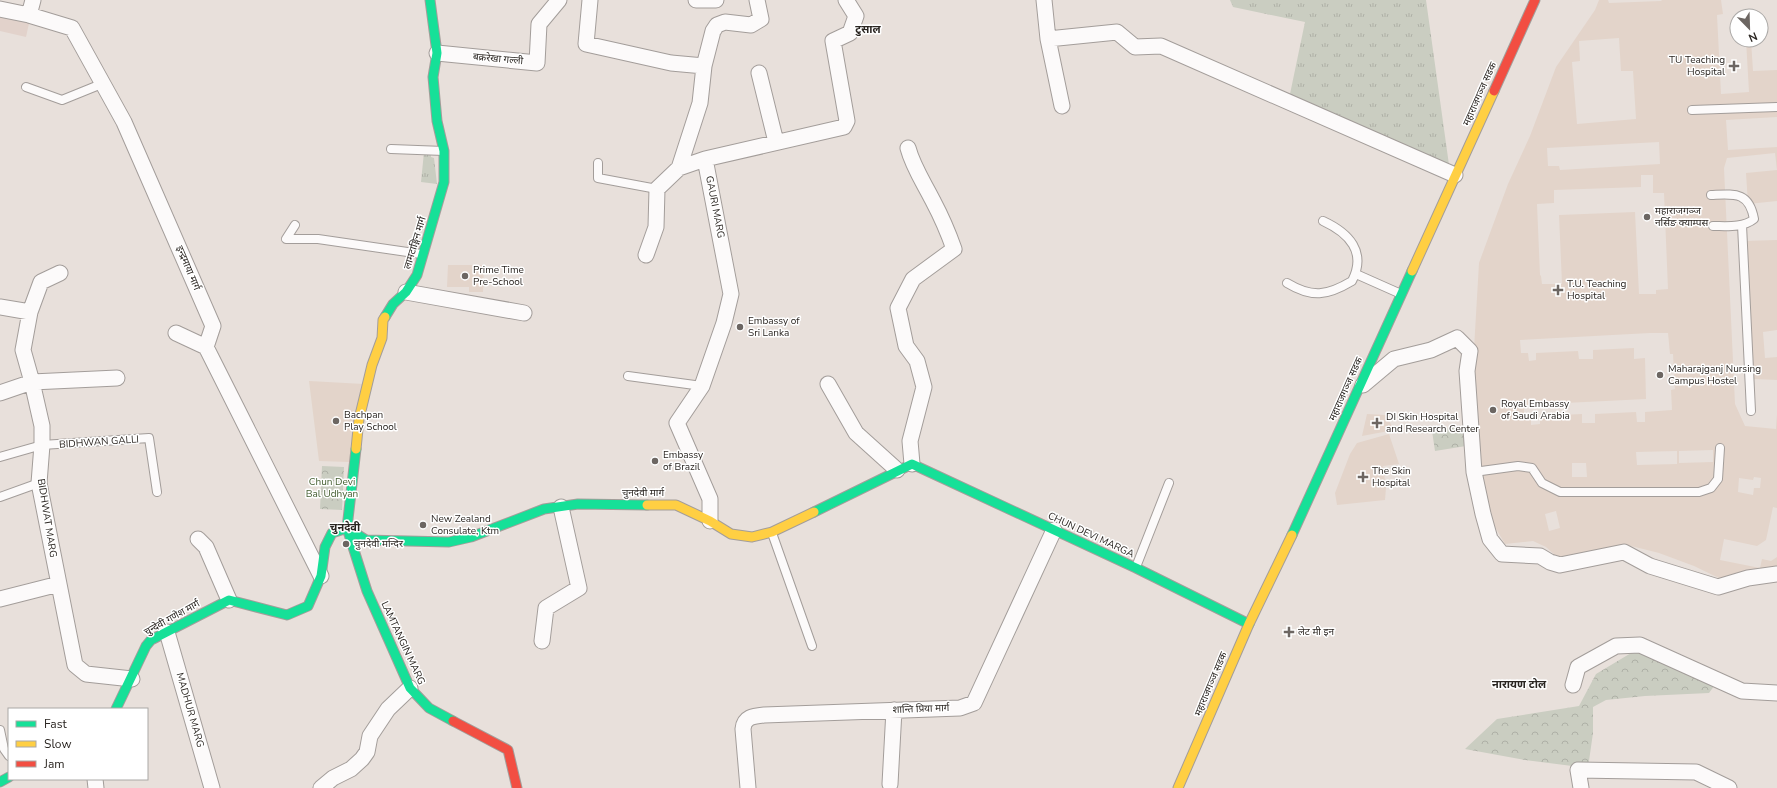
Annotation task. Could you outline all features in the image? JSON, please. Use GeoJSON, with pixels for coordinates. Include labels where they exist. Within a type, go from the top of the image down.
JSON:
{"type":"FeatureCollection","features":[{"type":"Feature","properties":{"kind":"street"},"geometry":{"type":"LineString","coordinates":[[29,15],[33,0]]}},
{"type":"Feature","properties":{"kind":"street","name":"लामटाङ्गिन मार्ग"},"geometry":{"type":"LineString","coordinates":[[347,528],[359,419],[372,365],[382,338],[383,320],[393,304],[406,292],[417,275],[444,182],[444,151],[439,133],[435,106],[433,77],[437,53],[430,0]]}},
{"type":"Feature","properties":{"kind":"street","name":"बक्ररेखा गल्ली"},"geometry":{"type":"LineString","coordinates":[[437,53],[537,63],[539,24],[559,0]]}},
{"type":"Feature","properties":{"kind":"street"},"geometry":{"type":"LineString","coordinates":[[590,0],[586,44],[671,63],[704,66]]}},
{"type":"Feature","properties":{"kind":"street"},"geometry":{"type":"LineString","coordinates":[[696,0],[716,0]]}},
{"type":"Feature","properties":{"kind":"street"},"geometry":{"type":"LineString","coordinates":[[679,168],[700,102],[704,66],[713,31],[717,25],[726,22],[751,25],[761,20],[757,0]]}},
{"type":"Feature","properties":{"kind":"street"},"geometry":{"type":"LineString","coordinates":[[646,255],[656,227],[657,189],[679,168],[706,159],[844,127],[847,121],[833,42],[850,33],[856,16],[846,0]]}},
{"type":"Feature","properties":{"kind":"street"},"geometry":{"type":"LineString","coordinates":[[1044,0],[1048,39],[1062,106]]}},
{"type":"Feature","properties":{"kind":"street","name":"महाराजगञ्ज सडक"},"geometry":{"type":"LineString","coordinates":[[1178,788],[1249,624],[1304,510],[1535,0]]}},
{"type":"Feature","properties":{"kind":"street","name":"इन्द्रमाया मार्ग"},"geometry":{"type":"LineString","coordinates":[[0,9],[29,15],[72,28],[104,83],[124,122],[213,326],[206,348]]}},
{"type":"Feature","properties":{"kind":"street"},"geometry":{"type":"LineString","coordinates":[[1048,39],[1117,32],[1135,47],[1161,46],[1455,176]]}},
{"type":"Feature","properties":{"kind":"street"},"geometry":{"type":"LineString","coordinates":[[759,73],[776,142]]}},
{"type":"Feature","properties":{"kind":"street"},"geometry":{"type":"LineString","coordinates":[[908,148],[915,168],[933,200],[954,249],[912,279],[898,308],[906,346],[917,361],[924,387],[910,440],[917,466]]}},
{"type":"Feature","properties":{"kind":"street","name":"GAURI MARG"},"geometry":{"type":"LineString","coordinates":[[706,159],[732,294],[724,323],[702,386],[678,423],[710,499],[710,521]]}},
{"type":"Feature","properties":{"kind":"street","name":"BIDHWAT MARG"},"geometry":{"type":"LineString","coordinates":[[60,273],[41,282],[30,312],[23,350],[42,426],[39,483],[75,665],[86,674],[132,679]]}},
{"type":"Feature","properties":{"kind":"street"},"geometry":{"type":"LineString","coordinates":[[406,292],[524,313]]}},
{"type":"Feature","properties":{"kind":"street"},"geometry":{"type":"LineString","coordinates":[[0,307],[30,312]]}},
{"type":"Feature","properties":{"kind":"street"},"geometry":{"type":"LineString","coordinates":[[176,333],[206,348],[321,576]]}},
{"type":"Feature","properties":{"kind":"street"},"geometry":{"type":"LineString","coordinates":[[1359,388],[1394,359],[1431,350],[1457,338],[1470,351],[1467,371],[1474,472],[1490,540],[1502,554],[1540,556],[1550,562],[1560,565],[1624,552],[1650,566],[1718,587],[1748,578],[1777,574]]}},
{"type":"Feature","properties":{"kind":"street"},"geometry":{"type":"LineString","coordinates":[[0,393],[32,382],[117,378]]}},
{"type":"Feature","properties":{"kind":"street"},"geometry":{"type":"LineString","coordinates":[[828,384],[856,433],[897,470]]}},
{"type":"Feature","properties":{"kind":"street","name":"चुनदेवी मार्ग"},"geometry":{"type":"LineString","coordinates":[[347,528],[366,540],[449,542],[471,537],[544,509],[578,504],[676,504],[710,521],[731,534],[752,537],[772,532],[897,470],[917,466]]}},
{"type":"Feature","properties":{"kind":"street","name":"CHUN DEVI MARGA"},"geometry":{"type":"LineString","coordinates":[[917,466],[1136,568],[1249,624]]}},
{"type":"Feature","properties":{"kind":"street"},"geometry":{"type":"LineString","coordinates":[[542,641],[546,608],[579,588],[562,507]]}},
{"type":"Feature","properties":{"kind":"street"},"geometry":{"type":"LineString","coordinates":[[198,539],[206,547],[229,600],[288,615],[308,606],[321,576],[325,547],[332,533],[347,528]]}},
{"type":"Feature","properties":{"kind":"street","name":"LAMTANGIN MARG"},"geometry":{"type":"LineString","coordinates":[[347,528],[367,591],[410,688],[429,708],[508,750],[517,788]]}},
{"type":"Feature","properties":{"kind":"street","name":"शान्ति प्रिया मार्ग"},"geometry":{"type":"LineString","coordinates":[[748,788],[743,729],[744,723],[749,717],[764,715],[960,708],[974,703],[1054,530]]}},
{"type":"Feature","properties":{"kind":"street"},"geometry":{"type":"LineString","coordinates":[[0,599],[59,584]]}},
{"type":"Feature","properties":{"kind":"street","name":"चुन्देवी गणेश मार्ग"},"geometry":{"type":"LineString","coordinates":[[117,708],[132,679],[146,646],[151,640],[229,600]]}},
{"type":"Feature","properties":{"kind":"street","name":"MADHUR MARG"},"geometry":{"type":"LineString","coordinates":[[167,632],[212,788]]}},
{"type":"Feature","properties":{"kind":"street"},"geometry":{"type":"LineString","coordinates":[[1573,685],[1578,667],[1616,646],[1640,644],[1742,691],[1777,693]]}},
{"type":"Feature","properties":{"kind":"street"},"geometry":{"type":"LineString","coordinates":[[321,788],[333,778],[351,769],[362,759],[367,752],[370,736],[388,709],[410,688]]}},
{"type":"Feature","properties":{"kind":"street"},"geometry":{"type":"LineString","coordinates":[[890,784],[894,710]]}},
{"type":"Feature","properties":{"kind":"street"},"geometry":{"type":"LineString","coordinates":[[1581,788],[1578,770],[1696,772],[1729,788]]}},
{"type":"Feature","properties":{"kind":"lane"},"geometry":{"type":"LineString","coordinates":[[26,87],[62,100],[104,83]]}},
{"type":"Feature","properties":{"kind":"lane"},"geometry":{"type":"LineString","coordinates":[[1692,110],[1777,107]]}},
{"type":"Feature","properties":{"kind":"lane"},"geometry":{"type":"LineString","coordinates":[[391,149],[444,151]]}},
{"type":"Feature","properties":{"kind":"lane"},"geometry":{"type":"LineString","coordinates":[[598,163],[598,178],[657,189]]}},
{"type":"Feature","properties":{"kind":"lane"},"geometry":{"type":"LineString","coordinates":[[1711,195],[1736,194],[1743,197],[1750,205],[1754,219],[1749,223],[1742,225],[1713,226]]}},
{"type":"Feature","properties":{"kind":"lane"},"geometry":{"type":"LineString","coordinates":[[1287,283],[1300,291],[1314,294],[1328,293],[1352,281],[1359,263],[1353,245],[1341,231],[1323,221]]}},
{"type":"Feature","properties":{"kind":"lane"},"geometry":{"type":"LineString","coordinates":[[295,225],[286,239],[318,239],[424,254]]}},
{"type":"Feature","properties":{"kind":"lane"},"geometry":{"type":"LineString","coordinates":[[1742,225],[1752,411]]}},
{"type":"Feature","properties":{"kind":"lane"},"geometry":{"type":"LineString","coordinates":[[1356,274],[1401,294]]}},
{"type":"Feature","properties":{"kind":"lane"},"geometry":{"type":"LineString","coordinates":[[628,376],[702,386]]}},
{"type":"Feature","properties":{"kind":"lane","name":"BIDHWAN GALLI"},"geometry":{"type":"LineString","coordinates":[[42,445],[149,438],[157,492]]}},
{"type":"Feature","properties":{"kind":"lane"},"geometry":{"type":"LineString","coordinates":[[0,457],[42,445]]}},
{"type":"Feature","properties":{"kind":"lane"},"geometry":{"type":"LineString","coordinates":[[1474,472],[1518,466],[1532,468],[1542,483],[1560,492],[1699,492],[1711,488],[1718,479],[1720,448]]}},
{"type":"Feature","properties":{"kind":"lane"},"geometry":{"type":"LineString","coordinates":[[0,498],[39,483]]}},
{"type":"Feature","properties":{"kind":"lane"},"geometry":{"type":"LineString","coordinates":[[1136,568],[1169,483]]}},
{"type":"Feature","properties":{"kind":"lane"},"geometry":{"type":"LineString","coordinates":[[772,532],[812,646]]}},
{"type":"Feature","properties":{"kind":"lane"},"geometry":{"type":"LineString","coordinates":[[0,730],[4,749],[8,755]]}},
{"type":"Feature","properties":{"kind":"shaded area","name":"T.U. Teaching Hospital"},"geometry":{"type":"Polygon","coordinates":[[[1599,0],[1608,0],[1609,3],[1662,0],[1721,0],[1723,14],[1717,15],[1721,94],[1749,92],[1746,48],[1752,48],[1753,71],[1777,70],[1777,117],[1726,120],[1728,150],[1777,147],[1777,170],[1775,153],[1727,158],[1724,168],[1735,404],[1745,426],[1776,429],[1777,414],[1777,508],[1773,507],[1766,540],[1757,546],[1724,539],[1720,560],[1760,568],[1762,559],[1771,561],[1777,557],[1777,570],[1721,579],[1694,566],[1659,553],[1623,544],[1569,560],[1557,557],[1546,547],[1533,541],[1505,544],[1488,515],[1478,468],[1473,366],[1479,263],[1508,184],[1530,136],[1556,67],[1595,10],[1599,0]],[[1619,38],[1579,41],[1580,61],[1572,62],[1577,124],[1636,119],[1633,71],[1621,71],[1619,38]],[[1659,142],[1547,148],[1548,166],[1559,166],[1560,170],[1660,164],[1659,142]],[[1641,175],[1641,187],[1554,190],[1554,203],[1537,204],[1540,275],[1542,284],[1562,284],[1559,215],[1635,212],[1639,294],[1656,294],[1656,290],[1668,289],[1664,193],[1653,193],[1653,175],[1641,175]],[[1668,333],[1520,340],[1521,353],[1528,353],[1529,361],[1536,360],[1536,353],[1578,351],[1579,359],[1593,359],[1593,350],[1634,348],[1634,359],[1645,358],[1646,399],[1524,405],[1524,416],[1531,416],[1531,425],[1540,424],[1540,416],[1582,414],[1582,423],[1595,423],[1595,414],[1636,412],[1637,422],[1645,422],[1645,412],[1672,410],[1671,390],[1675,389],[1673,354],[1670,354],[1668,333]],[[1713,450],[1679,451],[1679,463],[1713,462],[1713,450]],[[1677,451],[1636,452],[1637,465],[1677,464],[1677,451]],[[1572,463],[1572,477],[1587,477],[1586,463],[1572,463]],[[1754,477],[1753,480],[1739,478],[1738,492],[1753,495],[1754,488],[1760,488],[1761,478],[1754,477]],[[1556,511],[1545,514],[1549,531],[1560,528],[1556,511]]]}},
{"type":"Feature","properties":{"kind":"shaded area"},"geometry":{"type":"Polygon","coordinates":[[[0,13],[30,19],[26,37],[0,31],[0,13]]]}},
{"type":"Feature","properties":{"kind":"shaded area"},"geometry":{"type":"Polygon","coordinates":[[[1777,170],[1777,201],[1748,204],[1746,173],[1777,170]]]}},
{"type":"Feature","properties":{"kind":"shaded area"},"geometry":{"type":"Polygon","coordinates":[[[1777,240],[1777,330],[1763,332],[1765,358],[1777,357],[1777,380],[1754,379],[1743,241],[1777,240]]]}},
{"type":"Feature","properties":{"kind":"shaded area","name":"Prime Time Pre-School"},"geometry":{"type":"Polygon","coordinates":[[[448,265],[484,265],[483,292],[469,292],[469,287],[447,287],[448,265]]]}},
{"type":"Feature","properties":{"kind":"shaded area","name":"Bachpan Play School"},"geometry":{"type":"Polygon","coordinates":[[[309,381],[364,384],[349,462],[319,461],[309,381]]]}},
{"type":"Feature","properties":{"kind":"shaded area","name":"DI Skin Hospital and Research Center"},"geometry":{"type":"Polygon","coordinates":[[[1367,414],[1386,415],[1394,430],[1362,436],[1367,414]]]}},
{"type":"Feature","properties":{"kind":"shaded area","name":"The Skin Hospital"},"geometry":{"type":"Polygon","coordinates":[[[1389,434],[1399,464],[1383,466],[1386,488],[1385,500],[1337,505],[1335,493],[1350,454],[1357,443],[1389,434]]]}},
{"type":"Feature","properties":{"kind":"green space"},"geometry":{"type":"Polygon","coordinates":[[[1230,0],[1426,0],[1450,172],[1370,140],[1290,94],[1305,22],[1233,7],[1230,0]]]}},
{"type":"Feature","properties":{"kind":"green space"},"geometry":{"type":"Polygon","coordinates":[[[424,152],[431,153],[431,157],[434,158],[437,184],[421,182],[424,152]]]}},
{"type":"Feature","properties":{"kind":"green space"},"geometry":{"type":"Polygon","coordinates":[[[1463,426],[1466,446],[1435,451],[1432,431],[1463,426]]]}},
{"type":"Feature","properties":{"kind":"green space","name":"Chun Devi Bal Udhyan"},"geometry":{"type":"Polygon","coordinates":[[[322,466],[344,467],[342,510],[320,509],[322,466]]]}},
{"type":"Feature","properties":{"kind":"green space"},"geometry":{"type":"Polygon","coordinates":[[[1641,647],[1720,678],[1709,693],[1645,696],[1606,700],[1593,707],[1593,733],[1588,768],[1525,760],[1465,749],[1497,719],[1579,706],[1596,674],[1641,647]]]}},
{"type":"Feature","properties":{"kind":"traffic: fast"},"geometry":{"type":"LineString","coordinates":[[385,317],[393,304],[406,292],[417,275],[444,182],[444,151],[437,121],[433,77],[437,53],[430,0]]}},
{"type":"Feature","properties":{"kind":"traffic: fast"},"geometry":{"type":"LineString","coordinates":[[1292,535],[1412,271]]}},
{"type":"Feature","properties":{"kind":"traffic: fast"},"geometry":{"type":"LineString","coordinates":[[356,449],[347,528],[367,591],[410,688],[429,708],[453,721]]}},
{"type":"Feature","properties":{"kind":"traffic: fast"},"geometry":{"type":"LineString","coordinates":[[814,512],[912,464],[1136,568],[1249,624]]}},
{"type":"Feature","properties":{"kind":"traffic: fast"},"geometry":{"type":"LineString","coordinates":[[347,528],[366,540],[449,542],[471,537],[544,509],[578,504],[647,505]]}},
{"type":"Feature","properties":{"kind":"traffic: fast"},"geometry":{"type":"LineString","coordinates":[[116,708],[146,646],[151,640],[229,600],[287,615],[308,606],[321,576],[325,547],[332,533],[347,528]]}},
{"type":"Feature","properties":{"kind":"traffic: fast"},"geometry":{"type":"LineString","coordinates":[[0,782],[8,778]]}},
{"type":"Feature","properties":{"kind":"traffic: slow"},"geometry":{"type":"LineString","coordinates":[[1412,271],[1494,91]]}},
{"type":"Feature","properties":{"kind":"traffic: slow"},"geometry":{"type":"LineString","coordinates":[[356,449],[359,419],[372,365],[382,338],[383,320],[385,317]]}},
{"type":"Feature","properties":{"kind":"traffic: slow"},"geometry":{"type":"LineString","coordinates":[[647,505],[676,505],[710,521],[731,534],[752,537],[772,532],[814,512]]}},
{"type":"Feature","properties":{"kind":"traffic: slow"},"geometry":{"type":"LineString","coordinates":[[1178,788],[1249,624],[1292,535]]}},
{"type":"Feature","properties":{"kind":"traffic: jam"},"geometry":{"type":"LineString","coordinates":[[1494,91],[1535,0]]}},
{"type":"Feature","properties":{"kind":"traffic: jam"},"geometry":{"type":"LineString","coordinates":[[453,721],[508,750],[517,788]]}},
{"type":"Feature","properties":{"kind":"place","name":"TU Teaching Hospital"},"geometry":{"type":"Point","coordinates":[1734,66]}},
{"type":"Feature","properties":{"kind":"place","name":"महाराजगञ्ज नर्सिङ क्याम्पस"},"geometry":{"type":"Point","coordinates":[1647,217]}},
{"type":"Feature","properties":{"kind":"place","name":"Prime Time Pre-School"},"geometry":{"type":"Point","coordinates":[465,276]}},
{"type":"Feature","properties":{"kind":"place","name":"T.U. Teaching Hospital"},"geometry":{"type":"Point","coordinates":[1558,290]}},
{"type":"Feature","properties":{"kind":"place","name":"Embassy of Sri Lanka"},"geometry":{"type":"Point","coordinates":[740,327]}},
{"type":"Feature","properties":{"kind":"place","name":"Maharajganj Nursing Campus Hostel"},"geometry":{"type":"Point","coordinates":[1660,375]}},
{"type":"Feature","properties":{"kind":"place","name":"Royal Embassy of Saudi Arabia"},"geometry":{"type":"Point","coordinates":[1493,410]}},
{"type":"Feature","properties":{"kind":"place","name":"Bachpan Play School"},"geometry":{"type":"Point","coordinates":[336,421]}},
{"type":"Feature","properties":{"kind":"place","name":"DI Skin Hospital and Research Center"},"geometry":{"type":"Point","coordinates":[1377,423]}},
{"type":"Feature","properties":{"kind":"place","name":"Embassy of Brazil"},"geometry":{"type":"Point","coordinates":[655,461]}},
{"type":"Feature","properties":{"kind":"place","name":"The Skin Hospital"},"geometry":{"type":"Point","coordinates":[1363,477]}},
{"type":"Feature","properties":{"kind":"place","name":"New Zealand Consulate, Ktm"},"geometry":{"type":"Point","coordinates":[423,525]}},
{"type":"Feature","properties":{"kind":"place","name":"चुनदेवी मन्दिर"},"geometry":{"type":"Point","coordinates":[346,544]}},
{"type":"Feature","properties":{"kind":"place","name":"लेट मी इन"},"geometry":{"type":"Point","coordinates":[1289,632]}},
{"type":"Feature","properties":{"kind":"district","name":"टुसाल"},"geometry":{"type":"Point","coordinates":[868,29]}},
{"type":"Feature","properties":{"kind":"district","name":"चुनदेवी"},"geometry":{"type":"Point","coordinates":[345,527]}},
{"type":"Feature","properties":{"kind":"district","name":"नारायण टोल"},"geometry":{"type":"Point","coordinates":[1519,684]}}]}
